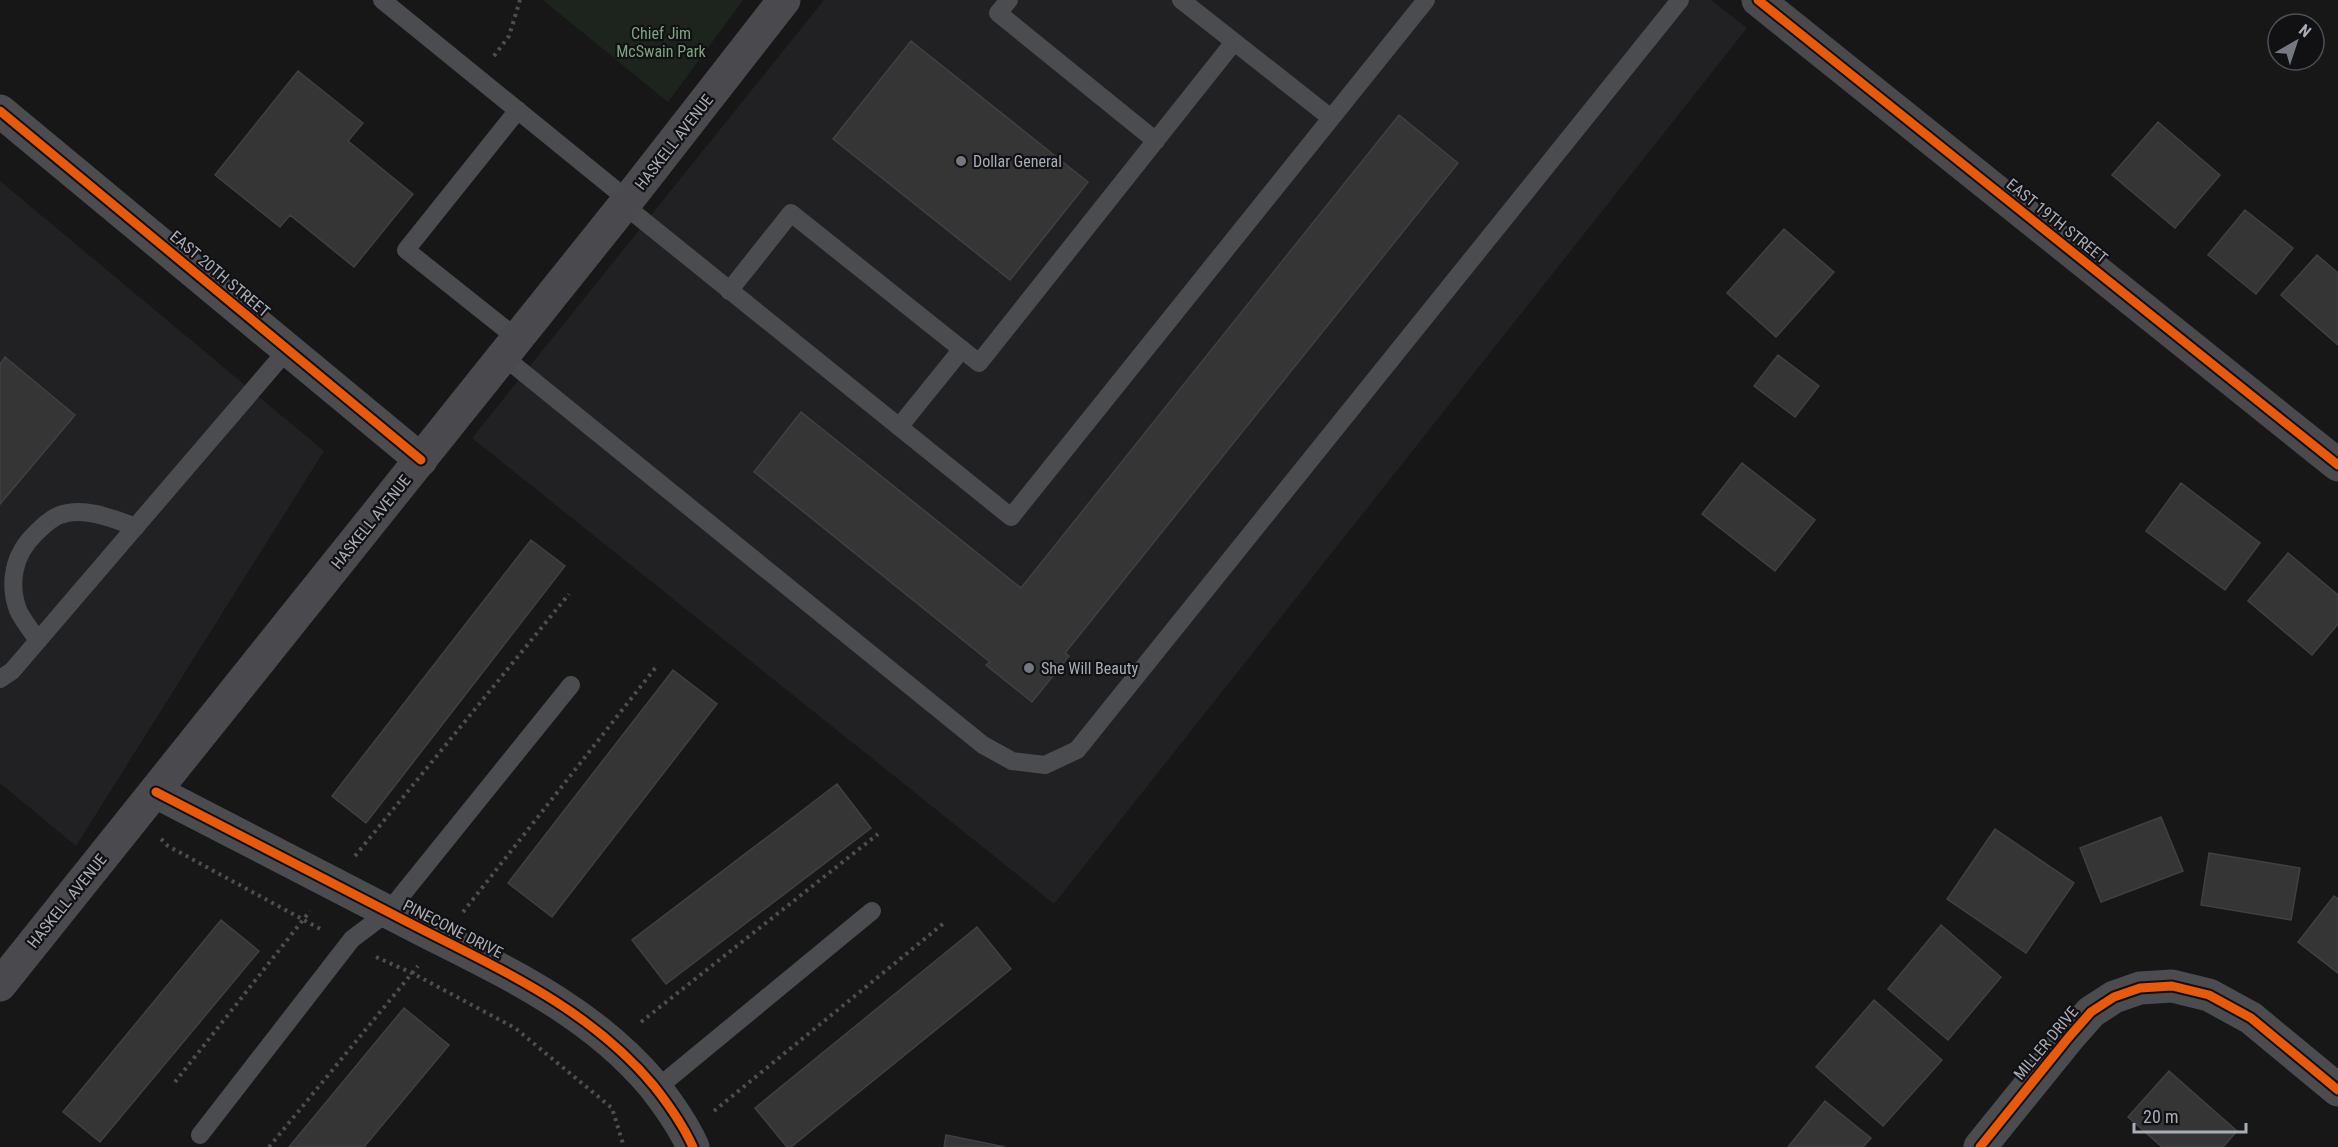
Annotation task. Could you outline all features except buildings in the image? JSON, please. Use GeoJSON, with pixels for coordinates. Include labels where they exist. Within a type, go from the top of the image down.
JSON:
{"type":"FeatureCollection","features":[{"type":"Feature","properties":{"kind":"main road","name":"HASKELL AVENUE"},"geometry":{"type":"LineString","coordinates":[[0,985],[511,348],[783,0]]}},
{"type":"Feature","properties":{"kind":"main road","name":"EAST 19TH STREET"},"geometry":{"type":"LineString","coordinates":[[1758,0],[2338,465]]}},
{"type":"Feature","properties":{"kind":"street","name":"EAST 20TH STREET"},"geometry":{"type":"LineString","coordinates":[[0,111],[421,460]]}},
{"type":"Feature","properties":{"kind":"street","name":"PINECONE DRIVE"},"geometry":{"type":"LineString","coordinates":[[156,792],[552,998],[614,1044],[656,1089],[682,1126],[693,1147]]}},
{"type":"Feature","properties":{"kind":"street","name":"MILLER DRIVE"},"geometry":{"type":"LineString","coordinates":[[1980,1147],[2068,1037],[2091,1012],[2114,997],[2140,988],[2172,986],[2209,996],[2251,1018],[2338,1090]]}},
{"type":"Feature","properties":{"kind":"lane"},"geometry":{"type":"LineString","coordinates":[[382,0],[518,110],[729,291],[1011,517],[1426,0]]}},
{"type":"Feature","properties":{"kind":"lane"},"geometry":{"type":"LineString","coordinates":[[1009,0],[998,13],[1156,141]]}},
{"type":"Feature","properties":{"kind":"lane"},"geometry":{"type":"LineString","coordinates":[[1181,0],[1331,118]]}},
{"type":"Feature","properties":{"kind":"lane"},"geometry":{"type":"LineString","coordinates":[[518,110],[406,250],[511,348],[983,745],[1012,761],[1045,765],[1077,750],[1680,0]]}},
{"type":"Feature","properties":{"kind":"lane"},"geometry":{"type":"LineString","coordinates":[[729,291],[791,213],[979,363],[1234,42]]}},
{"type":"Feature","properties":{"kind":"lane"},"geometry":{"type":"LineString","coordinates":[[899,427],[962,349]]}},
{"type":"Feature","properties":{"kind":"lane"},"geometry":{"type":"LineString","coordinates":[[0,679],[12,671],[288,350]]}},
{"type":"Feature","properties":{"kind":"lane"},"geometry":{"type":"LineString","coordinates":[[38,641],[18,611],[13,587],[15,562],[26,543],[44,525],[61,514],[100,514],[136,527]]}},
{"type":"Feature","properties":{"kind":"lane"},"geometry":{"type":"LineString","coordinates":[[200,1136],[347,945],[388,912],[571,685]]}},
{"type":"Feature","properties":{"kind":"lane"},"geometry":{"type":"LineString","coordinates":[[656,1089],[872,911]]}},
{"type":"Feature","properties":{"kind":"path"},"geometry":{"type":"LineString","coordinates":[[477,78],[509,36],[520,0]]}},
{"type":"Feature","properties":{"kind":"path"},"geometry":{"type":"LineString","coordinates":[[175,1082],[332,883],[569,594]]}},
{"type":"Feature","properties":{"kind":"path"},"geometry":{"type":"LineString","coordinates":[[134,818],[168,846],[347,945],[412,973],[515,1028],[612,1108],[624,1147]]}},
{"type":"Feature","properties":{"kind":"path"},"geometry":{"type":"LineString","coordinates":[[614,1044],[878,834]]}},
{"type":"Feature","properties":{"kind":"path"},"geometry":{"type":"LineString","coordinates":[[711,1114],[944,923]]}},
{"type":"Feature","properties":{"kind":"shaded area"},"geometry":{"type":"Polygon","coordinates":[[[824,0],[1711,0],[1747,28],[1054,904],[472,438],[824,0]]]}},
{"type":"Feature","properties":{"kind":"shaded area"},"geometry":{"type":"Polygon","coordinates":[[[0,181],[324,451],[76,846],[0,783],[0,181]]]}},
{"type":"Feature","properties":{"kind":"green space","name":"Chief Jim McSwain Park"},"geometry":{"type":"Polygon","coordinates":[[[543,0],[743,0],[668,102],[543,0]]]}},
{"type":"Feature","properties":{"kind":"cycle path"},"geometry":{"type":"LineString","coordinates":[[1758,0],[2338,465]]}},
{"type":"Feature","properties":{"kind":"cycle path"},"geometry":{"type":"LineString","coordinates":[[0,111],[421,460]]}},
{"type":"Feature","properties":{"kind":"cycle path"},"geometry":{"type":"LineString","coordinates":[[156,792],[499,969],[566,1008],[627,1057],[654,1086],[675,1115],[693,1147]]}},
{"type":"Feature","properties":{"kind":"cycle path"},"geometry":{"type":"LineString","coordinates":[[1980,1147],[2091,1012],[2114,997],[2140,988],[2172,986],[2209,995],[2251,1018],[2338,1090]]}},
{"type":"Feature","properties":{"kind":"place","name":"Dollar General"},"geometry":{"type":"Point","coordinates":[961,161]}},
{"type":"Feature","properties":{"kind":"place","name":"She Will Beauty"},"geometry":{"type":"Point","coordinates":[1029,668]}}]}
